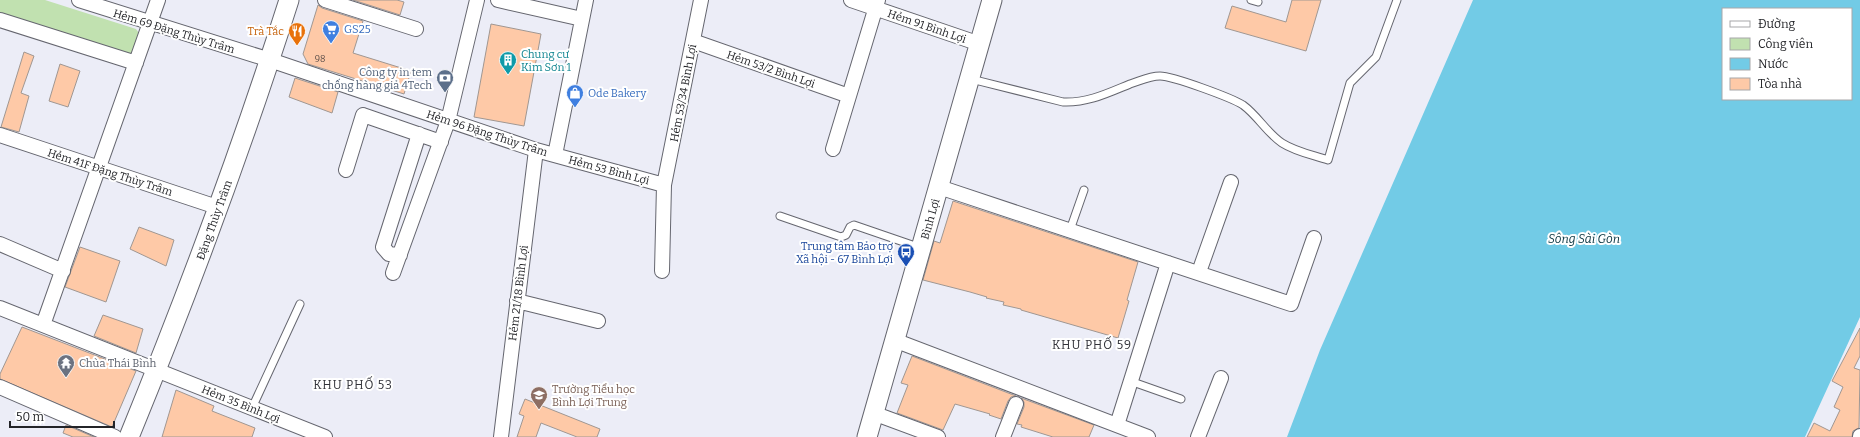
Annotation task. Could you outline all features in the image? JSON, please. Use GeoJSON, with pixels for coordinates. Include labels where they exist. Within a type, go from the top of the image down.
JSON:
{"type":"FeatureCollection","features":[{"type":"Feature","properties":{"kind":"main road","name":"Đặng Thùy Trâm"},"geometry":{"type":"LineString","coordinates":[[129,437],[157,370],[220,208],[289,0]]}},
{"type":"Feature","properties":{"kind":"main road","name":"Bình Lợi"},"geometry":{"type":"LineString","coordinates":[[867,437],[992,0]]}},
{"type":"Feature","properties":{"kind":"street","name":"Hẻm 69 Đặng Thùy Trâm"},"geometry":{"type":"LineString","coordinates":[[79,0],[150,24],[270,60]]}},
{"type":"Feature","properties":{"kind":"street"},"geometry":{"type":"LineString","coordinates":[[43,325],[158,0]]}},
{"type":"Feature","properties":{"kind":"street"},"geometry":{"type":"LineString","coordinates":[[326,0],[416,29]]}},
{"type":"Feature","properties":{"kind":"street"},"geometry":{"type":"LineString","coordinates":[[393,273],[448,121],[477,0]]}},
{"type":"Feature","properties":{"kind":"street"},"geometry":{"type":"LineString","coordinates":[[498,0],[582,19]]}},
{"type":"Feature","properties":{"kind":"street","name":"Hẻm 96 Đặng Thùy Trâm"},"geometry":{"type":"LineString","coordinates":[[270,60],[448,121],[555,155],[586,0]]}},
{"type":"Feature","properties":{"kind":"street","name":"Hẻm 53/34 Bình Lợi"},"geometry":{"type":"LineString","coordinates":[[662,271],[664,185],[701,0]]}},
{"type":"Feature","properties":{"kind":"street","name":"Hẻm 91 Bình Lợi"},"geometry":{"type":"LineString","coordinates":[[852,0],[877,4],[980,44]]}},
{"type":"Feature","properties":{"kind":"street"},"geometry":{"type":"LineString","coordinates":[[833,149],[877,4]]}},
{"type":"Feature","properties":{"kind":"street"},"geometry":{"type":"LineString","coordinates":[[0,20],[136,63]]}},
{"type":"Feature","properties":{"kind":"street","name":"Hẻm 53/2 Bình Lợi"},"geometry":{"type":"LineString","coordinates":[[693,41],[849,96]]}},
{"type":"Feature","properties":{"kind":"street"},"geometry":{"type":"LineString","coordinates":[[346,170],[363,115],[441,142]]}},
{"type":"Feature","properties":{"kind":"street"},"geometry":{"type":"LineString","coordinates":[[400,255],[389,254],[383,247],[419,134]]}},
{"type":"Feature","properties":{"kind":"street","name":"Hẻm 41F Đặng Thùy Trâm"},"geometry":{"type":"LineString","coordinates":[[0,135],[220,208]]}},
{"type":"Feature","properties":{"kind":"street","name":"Hẻm 21/18 Bình Lợi"},"geometry":{"type":"LineString","coordinates":[[501,437],[536,150]]}},
{"type":"Feature","properties":{"kind":"street","name":"Hẻm 53 Bình Lợi"},"geometry":{"type":"LineString","coordinates":[[555,155],[664,185]]}},
{"type":"Feature","properties":{"kind":"street"},"geometry":{"type":"LineString","coordinates":[[1199,272],[1230,182]]}},
{"type":"Feature","properties":{"kind":"street"},"geometry":{"type":"LineString","coordinates":[[939,187],[1199,272],[1291,304],[1314,238]]}},
{"type":"Feature","properties":{"kind":"street"},"geometry":{"type":"LineString","coordinates":[[0,244],[63,271]]}},
{"type":"Feature","properties":{"kind":"street"},"geometry":{"type":"LineString","coordinates":[[1116,425],[1168,263]]}},
{"type":"Feature","properties":{"kind":"street"},"geometry":{"type":"LineString","coordinates":[[517,301],[598,321]]}},
{"type":"Feature","properties":{"kind":"street","name":"Hẻm 35 Bình Lợi"},"geometry":{"type":"LineString","coordinates":[[0,308],[325,437]]}},
{"type":"Feature","properties":{"kind":"street"},"geometry":{"type":"LineString","coordinates":[[894,340],[1148,437]]}},
{"type":"Feature","properties":{"kind":"street"},"geometry":{"type":"LineString","coordinates":[[1198,437],[1221,378]]}},
{"type":"Feature","properties":{"kind":"street"},"geometry":{"type":"LineString","coordinates":[[0,387],[115,437]]}},
{"type":"Feature","properties":{"kind":"street"},"geometry":{"type":"LineString","coordinates":[[1003,437],[1016,404]]}},
{"type":"Feature","properties":{"kind":"street"},"geometry":{"type":"LineString","coordinates":[[873,413],[938,437]]}},
{"type":"Feature","properties":{"kind":"lane"},"geometry":{"type":"LineString","coordinates":[[970,79],[1064,102],[1078,103],[1092,100],[1148,78],[1161,76],[1230,98],[1243,106],[1272,136],[1284,144],[1294,149],[1328,160],[1350,83],[1376,57],[1398,0]]}},
{"type":"Feature","properties":{"kind":"lane"},"geometry":{"type":"LineString","coordinates":[[1070,230],[1084,190]]}},
{"type":"Feature","properties":{"kind":"lane"},"geometry":{"type":"LineString","coordinates":[[780,216],[841,237],[846,235],[850,226],[854,225],[922,248]]}},
{"type":"Feature","properties":{"kind":"lane"},"geometry":{"type":"LineString","coordinates":[[252,408],[300,304]]}},
{"type":"Feature","properties":{"kind":"lane"},"geometry":{"type":"LineString","coordinates":[[1130,381],[1181,399]]}},
{"type":"Feature","properties":{"kind":"green space"},"geometry":{"type":"Polygon","coordinates":[[[0,0],[45,0],[136,29],[141,36],[136,52],[129,56],[0,14],[0,0]]]}},
{"type":"Feature","properties":{"kind":"water","name":"Sông Sài Gòn"},"geometry":{"type":"Polygon","coordinates":[[[1473,0],[1860,0],[1860,317],[1805,437],[1287,437],[1320,350],[1473,0]]]}},
{"type":"Feature","properties":{"kind":"building"},"geometry":{"type":"Polygon","coordinates":[[[353,0],[397,0],[404,2],[400,15],[353,0]]]}},
{"type":"Feature","properties":{"kind":"building"},"geometry":{"type":"Polygon","coordinates":[[[1292,0],[1321,0],[1306,51],[1225,28],[1232,6],[1286,22],[1292,0]]]}},
{"type":"Feature","properties":{"kind":"building"},"geometry":{"type":"Polygon","coordinates":[[[318,5],[322,8],[363,21],[353,53],[411,71],[404,94],[308,64],[303,54],[318,5]]]}},
{"type":"Feature","properties":{"kind":"building","name":"Chung cư Kim Sơn 1"},"geometry":{"type":"Polygon","coordinates":[[[491,24],[541,34],[524,126],[474,117],[491,24]]]}},
{"type":"Feature","properties":{"kind":"building"},"geometry":{"type":"Polygon","coordinates":[[[24,52],[34,56],[21,93],[29,96],[19,132],[1,127],[24,52]]]}},
{"type":"Feature","properties":{"kind":"building"},"geometry":{"type":"Polygon","coordinates":[[[60,64],[80,71],[68,107],[49,101],[60,64]]]}},
{"type":"Feature","properties":{"kind":"building"},"geometry":{"type":"Polygon","coordinates":[[[295,78],[338,92],[332,113],[289,97],[295,78]]]}},
{"type":"Feature","properties":{"kind":"building"},"geometry":{"type":"Polygon","coordinates":[[[953,201],[1138,262],[1127,300],[1129,301],[1118,338],[1003,305],[1004,302],[923,280],[934,241],[940,243],[953,201]]]}},
{"type":"Feature","properties":{"kind":"building"},"geometry":{"type":"Polygon","coordinates":[[[139,227],[174,240],[166,266],[130,249],[139,227]]]}},
{"type":"Feature","properties":{"kind":"building"},"geometry":{"type":"Polygon","coordinates":[[[80,247],[120,261],[106,302],[65,287],[80,247]]]}},
{"type":"Feature","properties":{"kind":"building"},"geometry":{"type":"Polygon","coordinates":[[[103,315],[143,329],[136,353],[94,336],[103,315]]]}},
{"type":"Feature","properties":{"kind":"building","name":"Chùa Thái Bình"},"geometry":{"type":"Polygon","coordinates":[[[22,327],[136,371],[112,427],[0,379],[0,374],[22,327]]]}},
{"type":"Feature","properties":{"kind":"building"},"geometry":{"type":"Polygon","coordinates":[[[1860,328],[1860,356],[1854,368],[1860,370],[1859,428],[1853,431],[1852,437],[1807,437],[1814,423],[1830,431],[1840,410],[1834,407],[1843,387],[1832,381],[1860,328]]]}},
{"type":"Feature","properties":{"kind":"building"},"geometry":{"type":"Polygon","coordinates":[[[912,356],[1016,396],[1011,397],[1008,401],[1001,419],[989,415],[990,414],[955,404],[943,430],[897,413],[908,385],[901,383],[912,356]]]}},
{"type":"Feature","properties":{"kind":"building"},"geometry":{"type":"Polygon","coordinates":[[[176,390],[214,406],[212,411],[255,428],[252,437],[162,437],[176,390]]]}},
{"type":"Feature","properties":{"kind":"building"},"geometry":{"type":"Polygon","coordinates":[[[1021,398],[1094,425],[1089,437],[1053,437],[1021,427],[1022,425],[1017,424],[1024,407],[1024,402],[1021,398]]]}},
{"type":"Feature","properties":{"kind":"building","name":"Trường Tiểu học Bình Lợi Trung"},"geometry":{"type":"Polygon","coordinates":[[[525,399],[600,429],[597,437],[577,437],[541,423],[536,437],[517,437],[524,416],[519,414],[525,399]]]}},
{"type":"Feature","properties":{"kind":"building"},"geometry":{"type":"Polygon","coordinates":[[[66,425],[94,437],[73,437],[63,433],[66,425]]]}},
{"type":"Feature","properties":{"kind":"place","name":"GS25"},"geometry":{"type":"Point","coordinates":[331,44]}},
{"type":"Feature","properties":{"kind":"place","name":"Trà Tắc"},"geometry":{"type":"Point","coordinates":[297,46]}},
{"type":"Feature","properties":{"kind":"place","name":"Chung cư Kim Sơn 1"},"geometry":{"type":"Point","coordinates":[508,75]}},
{"type":"Feature","properties":{"kind":"place","name":"Công ty in tem chống hàng giả 4Tech"},"geometry":{"type":"Point","coordinates":[445,93]}},
{"type":"Feature","properties":{"kind":"place","name":"Ode Bakery"},"geometry":{"type":"Point","coordinates":[575,108]}},
{"type":"Feature","properties":{"kind":"place","name":"Trung tâm Bảo trợ Xã hội - 67 Bình Lợi"},"geometry":{"type":"Point","coordinates":[906,267]}},
{"type":"Feature","properties":{"kind":"place","name":"Chùa Thái Bình"},"geometry":{"type":"Point","coordinates":[66,378]}},
{"type":"Feature","properties":{"kind":"place","name":"Trường Tiểu học Bình Lợi Trung"},"geometry":{"type":"Point","coordinates":[539,410]}},
{"type":"Feature","properties":{"kind":"district","name":"KHU PHỐ 59"},"geometry":{"type":"Point","coordinates":[1092,345]}},
{"type":"Feature","properties":{"kind":"district","name":"KHU PHỐ 53"},"geometry":{"type":"Point","coordinates":[353,385]}}]}
